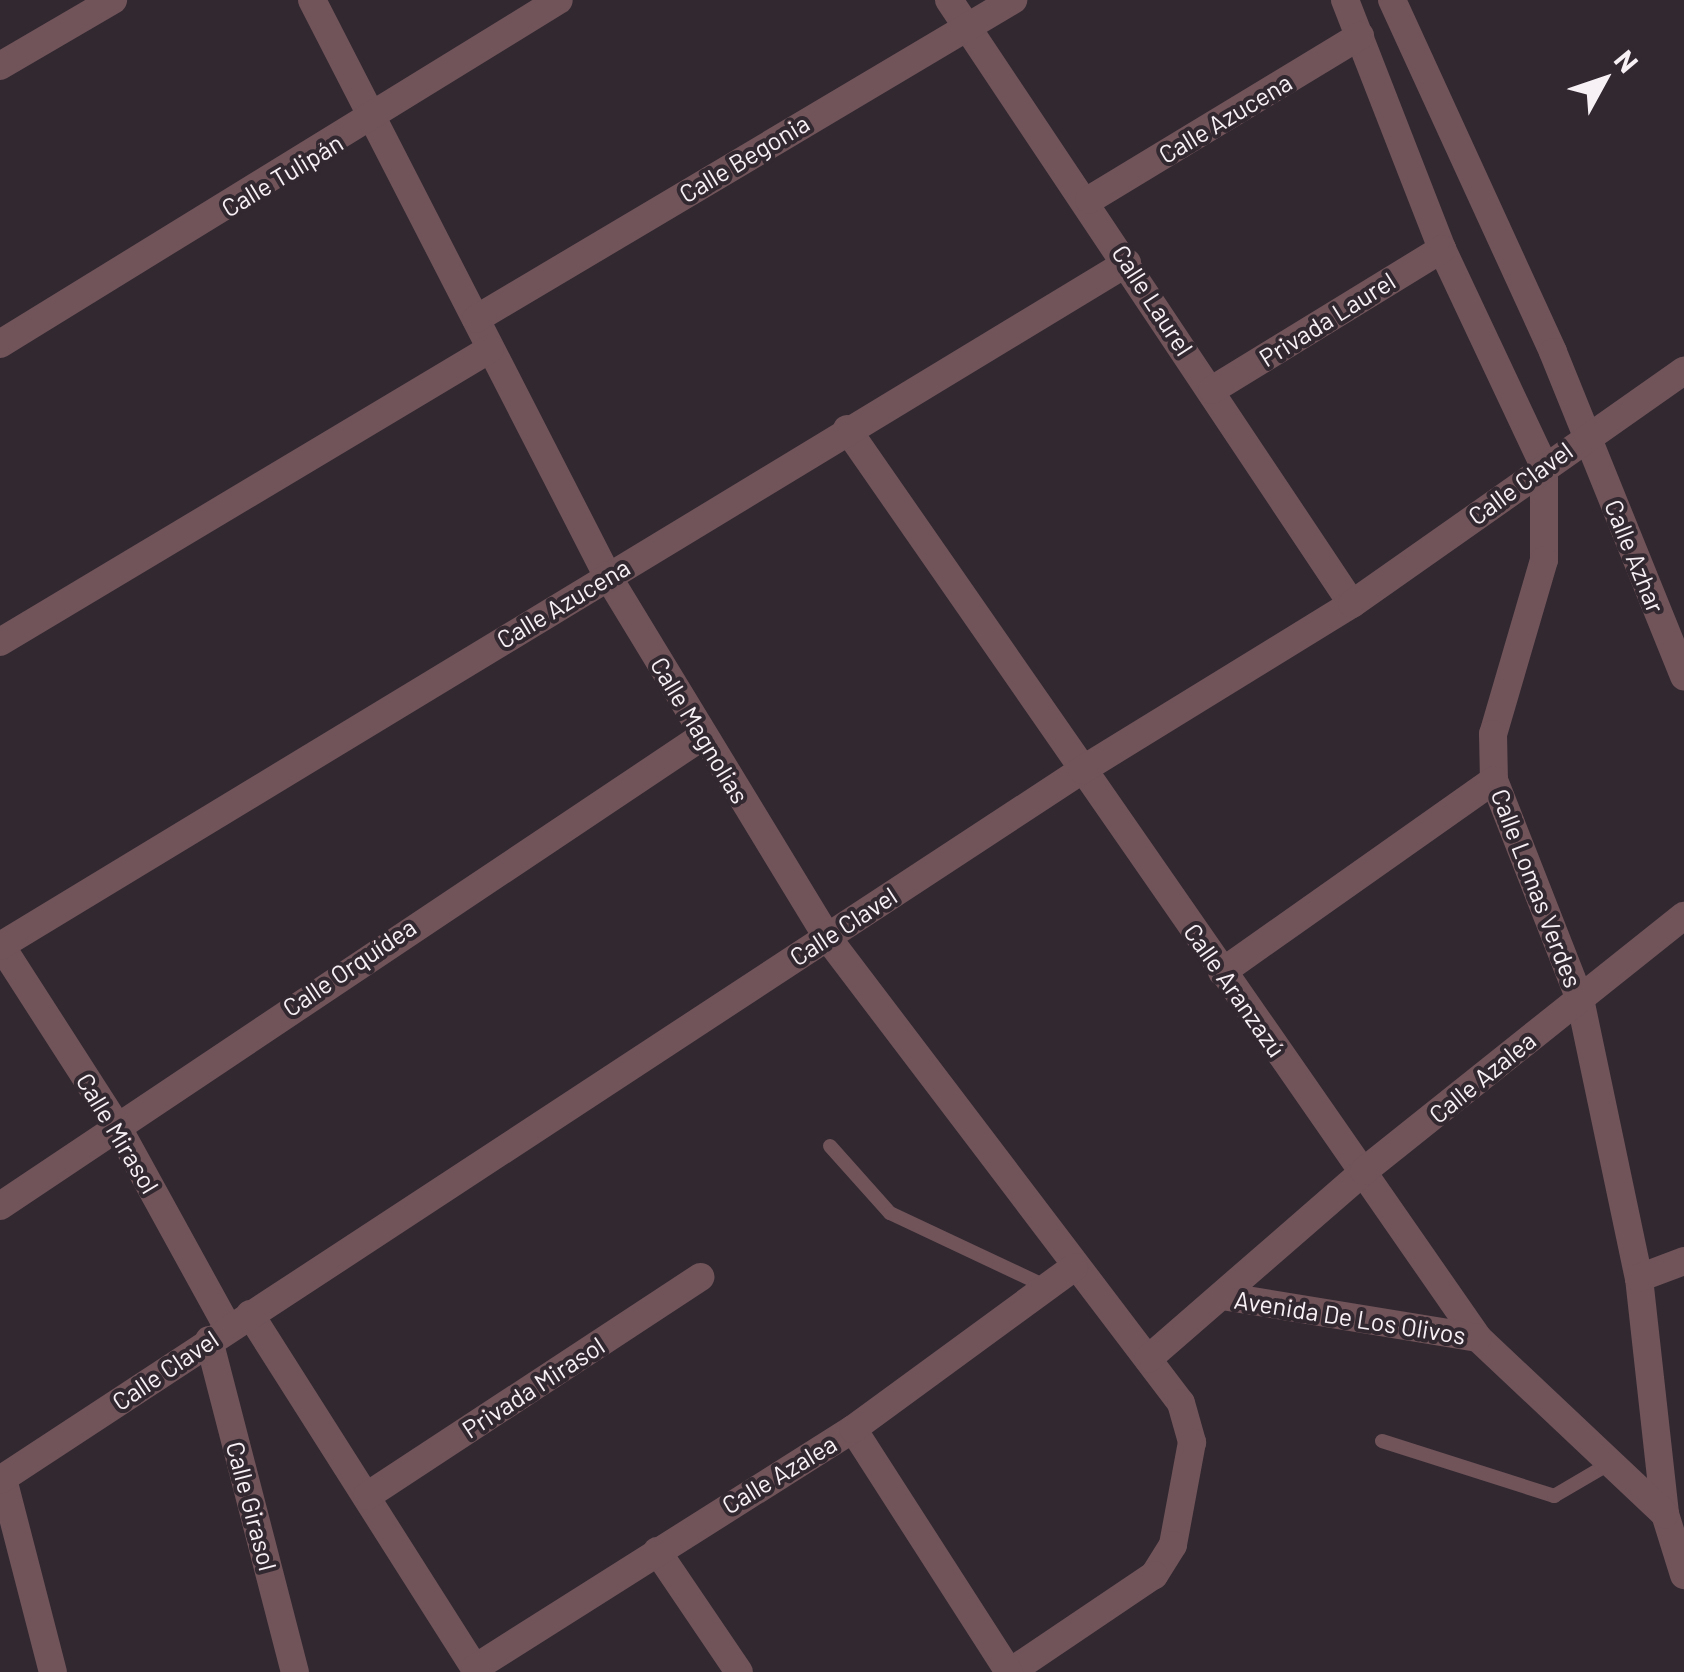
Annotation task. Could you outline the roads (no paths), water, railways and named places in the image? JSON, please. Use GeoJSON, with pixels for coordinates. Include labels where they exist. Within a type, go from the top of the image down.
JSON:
{"type":"FeatureCollection","features":[{"type":"Feature","properties":{"kind":"street"},"geometry":{"type":"LineString","coordinates":[[0,66],[113,0]]}},
{"type":"Feature","properties":{"kind":"street","name":"Calle Magnolias"},"geometry":{"type":"LineString","coordinates":[[312,0],[607,576],[827,937],[1181,1403],[1192,1442],[1173,1545],[1154,1575],[1009,1672]]}},
{"type":"Feature","properties":{"kind":"street","name":"Calle Tulipán"},"geometry":{"type":"LineString","coordinates":[[0,344],[374,120],[559,0]]}},
{"type":"Feature","properties":{"kind":"street","name":"Calle Laurel"},"geometry":{"type":"LineString","coordinates":[[949,0],[1089,200],[1352,604]]}},
{"type":"Feature","properties":{"kind":"street","name":"Calle Begonia"},"geometry":{"type":"LineString","coordinates":[[476,319],[1013,0]]}},
{"type":"Feature","properties":{"kind":"street","name":"Calle Lomas Verdes"},"geometry":{"type":"LineString","coordinates":[[1345,0],[1442,249],[1544,466],[1544,560],[1494,734],[1494,780],[1580,998],[1639,1278],[1665,1514],[1684,1571]]}},
{"type":"Feature","properties":{"kind":"street"},"geometry":{"type":"LineString","coordinates":[[1392,0],[1586,436]]}},
{"type":"Feature","properties":{"kind":"street","name":"Calle Azucena"},"geometry":{"type":"LineString","coordinates":[[1089,200],[1360,36]]}},
{"type":"Feature","properties":{"kind":"street","name":"Privada Laurel"},"geometry":{"type":"LineString","coordinates":[[1212,390],[1442,249]]}},
{"type":"Feature","properties":{"kind":"street","name":"Calle Azucena"},"geometry":{"type":"LineString","coordinates":[[0,945],[846,429],[1128,263]]}},
{"type":"Feature","properties":{"kind":"street"},"geometry":{"type":"LineString","coordinates":[[0,642],[490,349]]}},
{"type":"Feature","properties":{"kind":"street","name":"Calle Clavel"},"geometry":{"type":"LineString","coordinates":[[2,1480],[229,1327],[1082,770],[1352,604],[1586,436],[1684,371]]}},
{"type":"Feature","properties":{"kind":"street","name":"Calle Aranzazú"},"geometry":{"type":"LineString","coordinates":[[846,429],[1478,1338],[1665,1514]]}},
{"type":"Feature","properties":{"kind":"street","name":"Calle Azhar"},"geometry":{"type":"LineString","coordinates":[[1586,436],[1684,677]]}},
{"type":"Feature","properties":{"kind":"street","name":"Calle Orquídea"},"geometry":{"type":"LineString","coordinates":[[0,1206],[704,736]]}},
{"type":"Feature","properties":{"kind":"street"},"geometry":{"type":"LineString","coordinates":[[1222,972],[1494,780]]}},
{"type":"Feature","properties":{"kind":"street","name":"Calle Azalea"},"geometry":{"type":"LineString","coordinates":[[1148,1359],[1364,1171],[1684,916]]}},
{"type":"Feature","properties":{"kind":"street","name":"Calle Mirasol"},"geometry":{"type":"LineString","coordinates":[[0,945],[117,1126],[229,1327],[366,1496],[476,1670]]}},
{"type":"Feature","properties":{"kind":"street"},"geometry":{"type":"LineString","coordinates":[[1639,1278],[1684,1261]]}},
{"type":"Feature","properties":{"kind":"street","name":"Calle Azalea"},"geometry":{"type":"LineString","coordinates":[[476,1670],[854,1428],[1074,1267]]}},
{"type":"Feature","properties":{"kind":"street","name":"Privada Mirasol"},"geometry":{"type":"LineString","coordinates":[[366,1496],[700,1277]]}},
{"type":"Feature","properties":{"kind":"street","name":"Avenida De Los Olivos"},"geometry":{"type":"LineString","coordinates":[[1222,1296],[1478,1338]]}},
{"type":"Feature","properties":{"kind":"street","name":"Calle Girasol"},"geometry":{"type":"LineString","coordinates":[[229,1327],[296,1672]]}},
{"type":"Feature","properties":{"kind":"street"},"geometry":{"type":"LineString","coordinates":[[854,1428],[1009,1672]]}},
{"type":"Feature","properties":{"kind":"street"},"geometry":{"type":"LineString","coordinates":[[2,1480],[53,1672]]}},
{"type":"Feature","properties":{"kind":"street"},"geometry":{"type":"LineString","coordinates":[[657,1551],[739,1672]]}},
{"type":"Feature","properties":{"kind":"lane"},"geometry":{"type":"LineString","coordinates":[[830,1146],[890,1213],[1048,1287]]}},
{"type":"Feature","properties":{"kind":"lane"},"geometry":{"type":"LineString","coordinates":[[1382,1441],[1554,1496],[1612,1462]]}}]}
